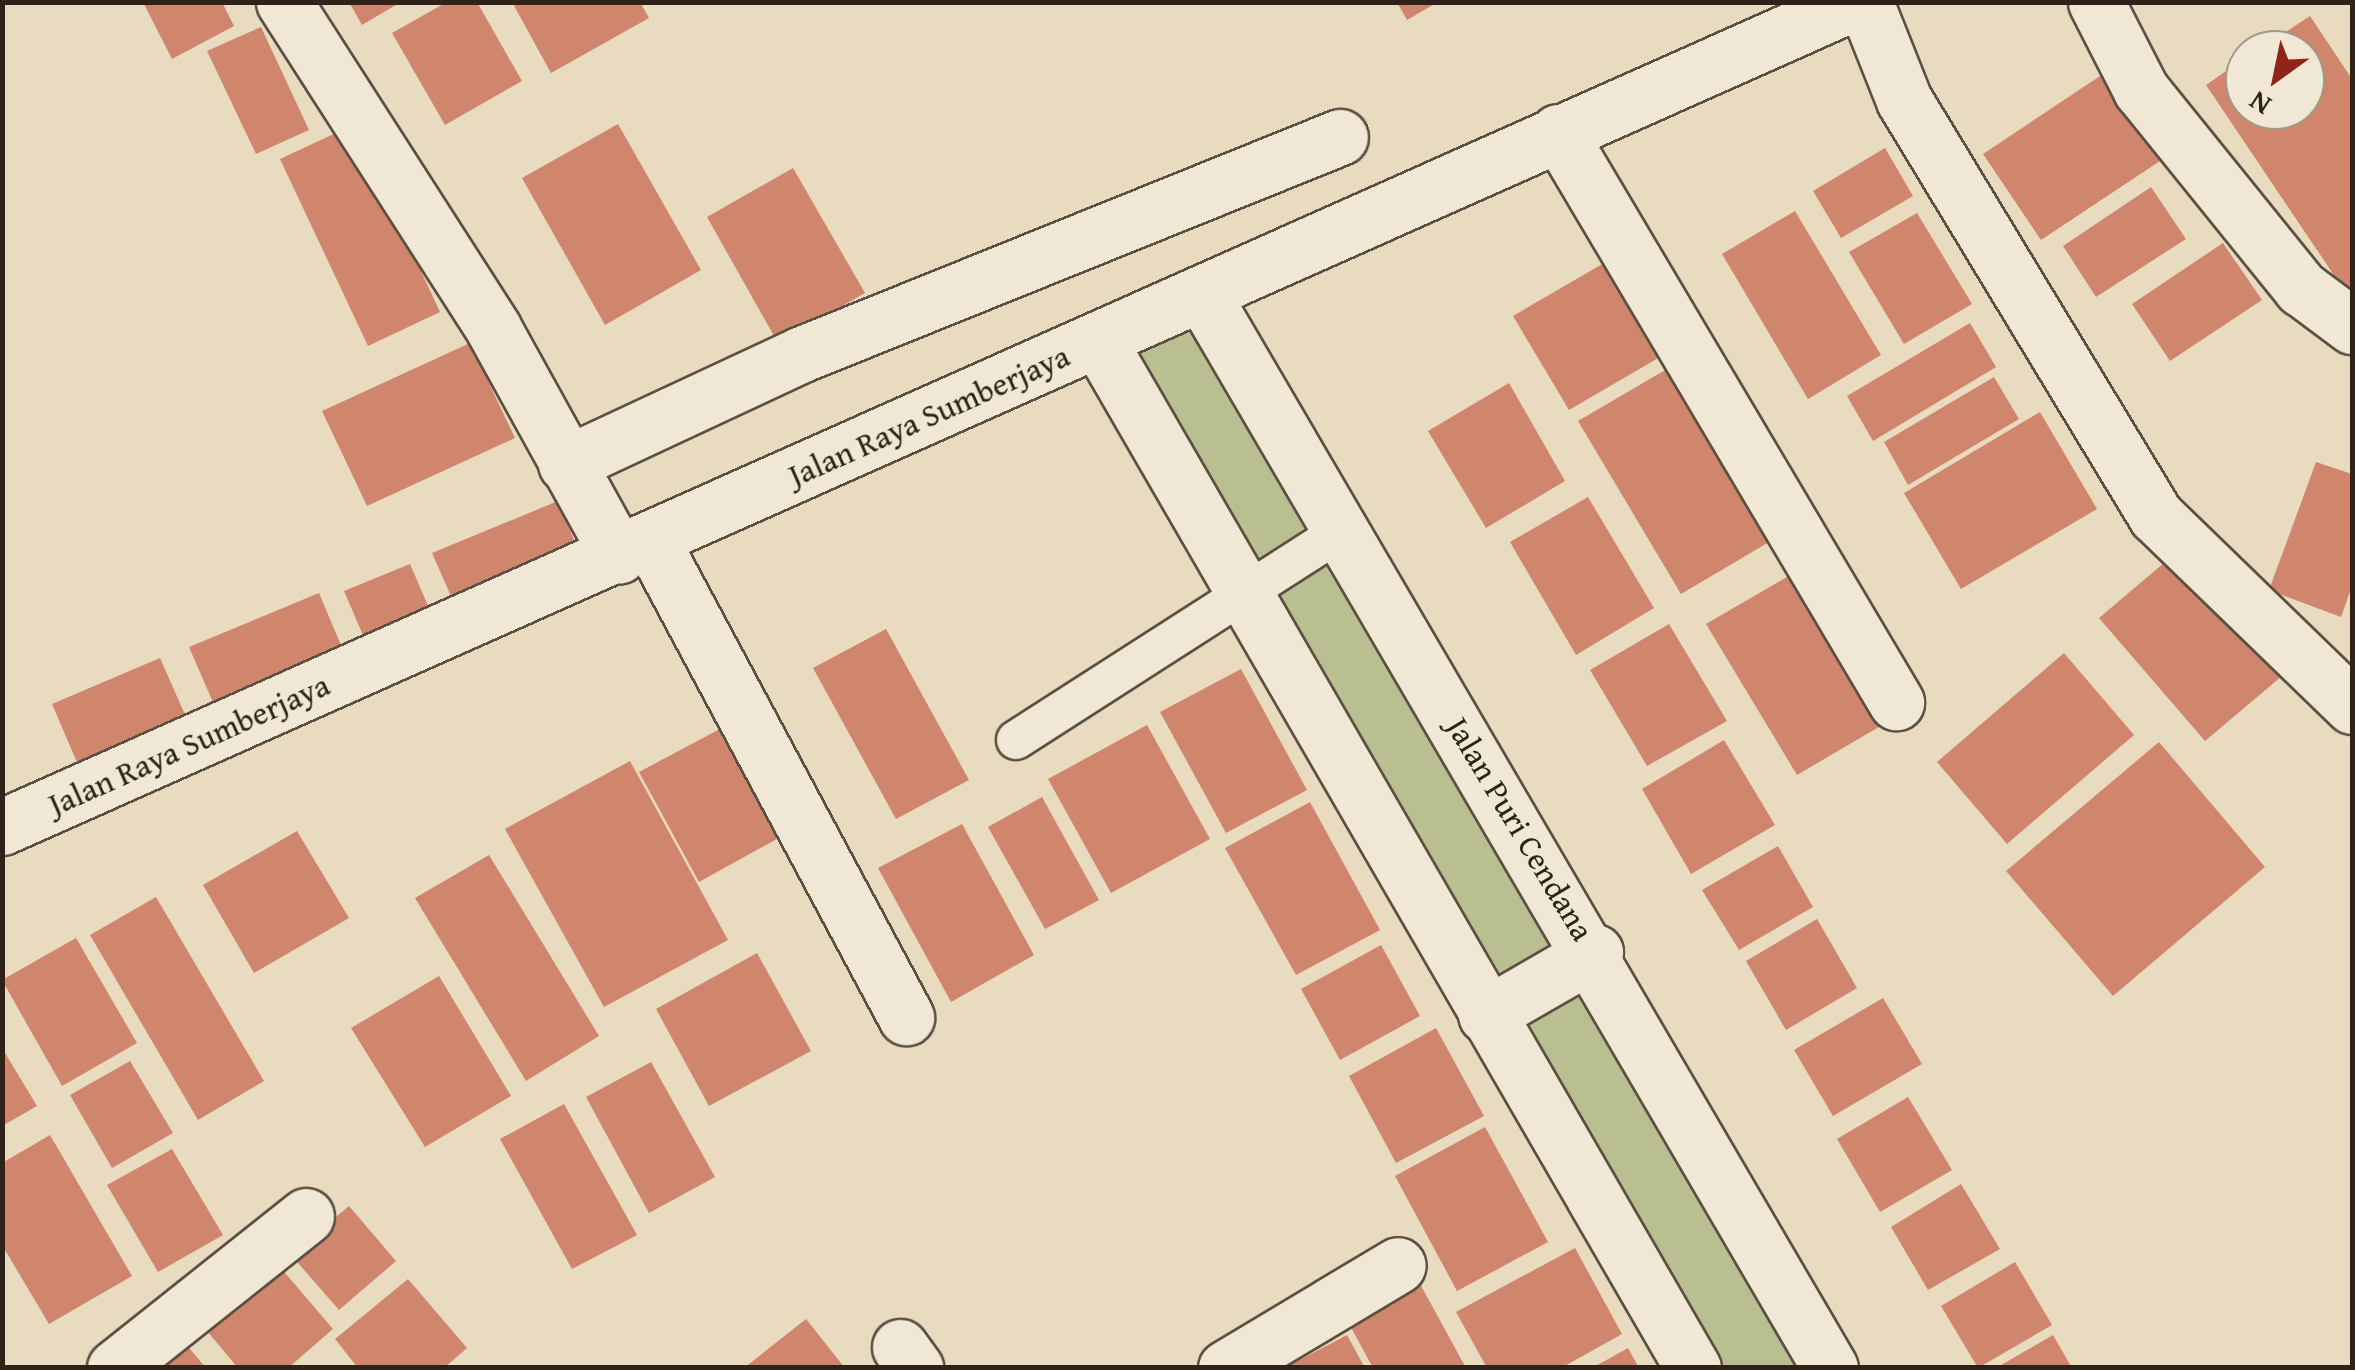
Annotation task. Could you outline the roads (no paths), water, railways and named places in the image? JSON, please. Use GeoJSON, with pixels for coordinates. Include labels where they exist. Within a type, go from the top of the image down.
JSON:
{"type":"FeatureCollection","features":[{"type":"Feature","properties":{"kind":"street"},"geometry":{"type":"LineString","coordinates":[[284,2],[493,328],[566,464],[636,549],[906,1017]]}},
{"type":"Feature","properties":{"kind":"street","name":"Jalan Raya Sumberjaya"},"geometry":{"type":"LineString","coordinates":[[2,827],[636,549],[1855,2]]}},
{"type":"Feature","properties":{"kind":"street"},"geometry":{"type":"LineString","coordinates":[[1865,2],[1904,100],[2156,516],[2352,706]]}},
{"type":"Feature","properties":{"kind":"street"},"geometry":{"type":"LineString","coordinates":[[2096,2],[2141,90],[2301,288],[2352,326]]}},
{"type":"Feature","properties":{"kind":"street"},"geometry":{"type":"LineString","coordinates":[[1558,132],[1896,702]]}},
{"type":"Feature","properties":{"kind":"street"},"geometry":{"type":"LineString","coordinates":[[566,464],[820,346],[1340,138]]}},
{"type":"Feature","properties":{"kind":"street","name":"Jalan Puri Cendana"},"geometry":{"type":"LineString","coordinates":[[1202,294],[1340,532],[1595,952],[1830,1368]]}},
{"type":"Feature","properties":{"kind":"street"},"geometry":{"type":"LineString","coordinates":[[1098,340],[1239,597],[1693,1368]]}},
{"type":"Feature","properties":{"kind":"street"},"geometry":{"type":"LineString","coordinates":[[1486,1015],[1595,952]]}},
{"type":"Feature","properties":{"kind":"street"},"geometry":{"type":"LineString","coordinates":[[115,1368],[306,1216]]}},
{"type":"Feature","properties":{"kind":"street"},"geometry":{"type":"LineString","coordinates":[[1226,1368],[1398,1265]]}},
{"type":"Feature","properties":{"kind":"lane"},"geometry":{"type":"LineString","coordinates":[[1016,740],[1340,532]]}}]}
